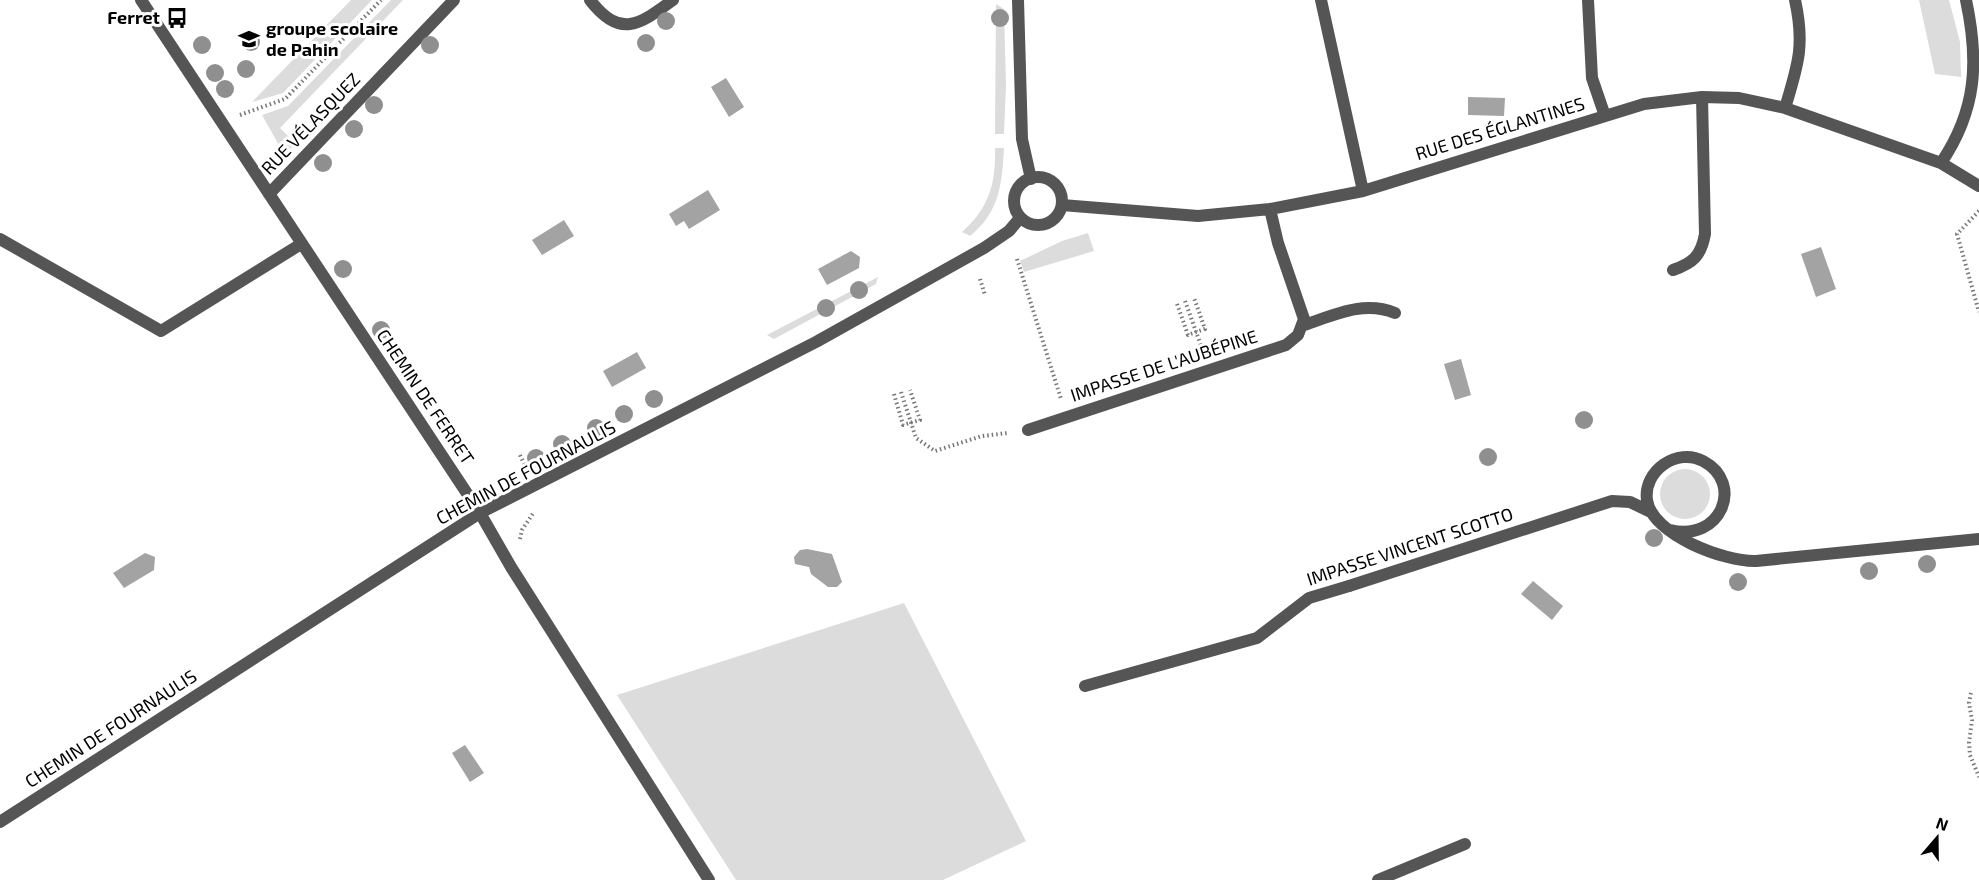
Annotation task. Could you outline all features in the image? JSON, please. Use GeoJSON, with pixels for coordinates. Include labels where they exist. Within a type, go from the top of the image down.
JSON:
{"type":"FeatureCollection","features":[{"type":"Feature","properties":{"kind":"street","name":"CHEMIN DE FERRET"},"geometry":{"type":"LineString","coordinates":[[141,0],[480,513],[511,567],[709,880]]}},
{"type":"Feature","properties":{"kind":"street","name":"RUE VÉLASQUEZ"},"geometry":{"type":"LineString","coordinates":[[269,194],[454,0]]}},
{"type":"Feature","properties":{"kind":"street"},"geometry":{"type":"LineString","coordinates":[[590,0],[611,21],[634,24],[646,20],[673,0]]}},
{"type":"Feature","properties":{"kind":"street"},"geometry":{"type":"LineString","coordinates":[[1018,0],[1022,139],[1031,179]]}},
{"type":"Feature","properties":{"kind":"street"},"geometry":{"type":"LineString","coordinates":[[1321,0],[1363,191]]}},
{"type":"Feature","properties":{"kind":"street"},"geometry":{"type":"LineString","coordinates":[[1588,0],[1592,78],[1605,116]]}},
{"type":"Feature","properties":{"kind":"street"},"geometry":{"type":"LineString","coordinates":[[1785,108],[1800,57],[1802,30],[1795,0]]}},
{"type":"Feature","properties":{"kind":"street"},"geometry":{"type":"LineString","coordinates":[[1941,163],[1954,143],[1974,89],[1978,66],[1977,42],[1966,0]]}},
{"type":"Feature","properties":{"kind":"street"},"geometry":{"type":"LineString","coordinates":[[1672,270],[1690,263],[1702,251],[1705,234],[1702,97]]}},
{"type":"Feature","properties":{"kind":"street","name":"RUE DES ÉGLANTINES"},"geometry":{"type":"LineString","coordinates":[[1062,205],[1198,216],[1270,209],[1363,191],[1653,102],[1702,97],[1739,98],[1785,108],[1941,163],[1979,186]]}},
{"type":"Feature","properties":{"kind":"street"},"geometry":{"type":"LineString","coordinates":[[1031,179],[1047,179],[1056,185],[1061,195],[1062,205],[1058,215],[1050,223],[1040,226],[1029,224],[1020,218],[1015,208],[1014,198],[1018,187],[1031,179]]}},
{"type":"Feature","properties":{"kind":"street"},"geometry":{"type":"LineString","coordinates":[[1270,209],[1304,325]]}},
{"type":"Feature","properties":{"kind":"street","name":"CHEMIN DE FOURNAULIS"},"geometry":{"type":"LineString","coordinates":[[0,822],[480,513],[816,342],[976,253],[1009,231],[1020,218]]}},
{"type":"Feature","properties":{"kind":"street"},"geometry":{"type":"LineString","coordinates":[[0,239],[161,331],[301,244]]}},
{"type":"Feature","properties":{"kind":"street","name":"IMPASSE DE L'AUBÉPINE"},"geometry":{"type":"LineString","coordinates":[[1028,430],[1286,345],[1298,335],[1304,325],[1359,308],[1385,309],[1395,313]]}},
{"type":"Feature","properties":{"kind":"street"},"geometry":{"type":"LineString","coordinates":[[1651,512],[1647,499],[1648,486],[1654,473],[1663,464],[1688,457],[1701,460],[1712,468],[1720,478],[1724,491],[1723,504],[1717,517],[1708,526],[1696,532],[1683,533],[1670,530]]}},
{"type":"Feature","properties":{"kind":"street","name":"IMPASSE VINCENT SCOTTO"},"geometry":{"type":"LineString","coordinates":[[1085,686],[1257,638],[1308,598],[1612,501],[1624,500],[1651,512],[1659,523],[1670,530],[1707,549],[1744,562],[1979,539]]}},
{"type":"Feature","properties":{"kind":"street"},"geometry":{"type":"LineString","coordinates":[[1378,880],[1465,844]]}},
{"type":"Feature","properties":{"kind":"path"},"geometry":{"type":"LineString","coordinates":[[223,123],[285,99],[381,0]]}},
{"type":"Feature","properties":{"kind":"path"},"geometry":{"type":"LineString","coordinates":[[1979,211],[1957,234],[1979,312]]}},
{"type":"Feature","properties":{"kind":"path"},"geometry":{"type":"LineString","coordinates":[[1017,259],[1066,417]]}},
{"type":"Feature","properties":{"kind":"path"},"geometry":{"type":"LineString","coordinates":[[980,279],[985,295]]}},
{"type":"Feature","properties":{"kind":"path"},"geometry":{"type":"LineString","coordinates":[[1177,304],[1188,335],[1197,333],[1205,329],[1194,298]]}},
{"type":"Feature","properties":{"kind":"path"},"geometry":{"type":"LineString","coordinates":[[1185,301],[1197,333]]}},
{"type":"Feature","properties":{"kind":"path"},"geometry":{"type":"LineString","coordinates":[[894,394],[903,425],[911,424],[920,420],[910,390]]}},
{"type":"Feature","properties":{"kind":"path"},"geometry":{"type":"LineString","coordinates":[[901,392],[916,438],[935,451],[981,436],[1028,430]]}},
{"type":"Feature","properties":{"kind":"path"},"geometry":{"type":"LineString","coordinates":[[520,540],[528,519],[538,508]]}},
{"type":"Feature","properties":{"kind":"path"},"geometry":{"type":"LineString","coordinates":[[1971,693],[1968,703],[1972,720],[1969,743],[1979,777]]}},
{"type":"Feature","properties":{"kind":"shaded area"},"geometry":{"type":"Polygon","coordinates":[[[351,0],[372,0],[283,93],[252,102],[351,0]]]}},
{"type":"Feature","properties":{"kind":"shaded area"},"geometry":{"type":"Polygon","coordinates":[[[391,0],[403,0],[280,128],[296,144],[284,154],[262,115],[288,106],[391,0]]]}},
{"type":"Feature","properties":{"kind":"shaded area"},"geometry":{"type":"Polygon","coordinates":[[[1919,0],[1949,0],[1960,42],[1961,77],[1935,74],[1919,0]]]}},
{"type":"Feature","properties":{"kind":"shaded area"},"geometry":{"type":"Polygon","coordinates":[[[996,4],[1004,9],[1006,85],[1004,134],[995,134],[996,4]]]}},
{"type":"Feature","properties":{"kind":"shaded area"},"geometry":{"type":"Polygon","coordinates":[[[726,78],[744,107],[729,117],[711,87],[726,78]]]}},
{"type":"Feature","properties":{"kind":"shaded area"},"geometry":{"type":"Polygon","coordinates":[[[1468,97],[1505,98],[1504,116],[1468,115],[1468,97]]]}},
{"type":"Feature","properties":{"kind":"shaded area"},"geometry":{"type":"Polygon","coordinates":[[[995,148],[1004,148],[998,196],[988,217],[970,236],[962,232],[979,214],[989,194],[994,173],[995,148]]]}},
{"type":"Feature","properties":{"kind":"shaded area"},"geometry":{"type":"Polygon","coordinates":[[[708,190],[720,210],[689,229],[684,221],[676,226],[669,214],[708,190]]]}},
{"type":"Feature","properties":{"kind":"shaded area"},"geometry":{"type":"Polygon","coordinates":[[[564,220],[574,236],[542,255],[532,240],[564,220]]]}},
{"type":"Feature","properties":{"kind":"shaded area"},"geometry":{"type":"Polygon","coordinates":[[[1088,233],[1094,251],[1024,272],[1020,261],[1062,241],[1088,233]]]}},
{"type":"Feature","properties":{"kind":"shaded area"},"geometry":{"type":"Polygon","coordinates":[[[1821,247],[1836,289],[1816,297],[1801,254],[1821,247]]]}},
{"type":"Feature","properties":{"kind":"shaded area"},"geometry":{"type":"Polygon","coordinates":[[[851,251],[860,257],[859,268],[827,285],[818,269],[851,251]]]}},
{"type":"Feature","properties":{"kind":"shaded area"},"geometry":{"type":"Polygon","coordinates":[[[878,277],[876,284],[774,339],[767,335],[878,277]]]}},
{"type":"Feature","properties":{"kind":"shaded area"},"geometry":{"type":"Polygon","coordinates":[[[637,352],[646,368],[612,387],[603,371],[637,352]]]}},
{"type":"Feature","properties":{"kind":"shaded area"},"geometry":{"type":"Polygon","coordinates":[[[1461,359],[1471,395],[1455,400],[1444,364],[1461,359]]]}},
{"type":"Feature","properties":{"kind":"shaded area"},"geometry":{"type":"Polygon","coordinates":[[[1680,469],[1690,469],[1703,476],[1710,489],[1710,499],[1703,512],[1690,519],[1680,519],[1671,515],[1664,508],[1660,499],[1660,489],[1664,480],[1671,473],[1680,469]]]}},
{"type":"Feature","properties":{"kind":"shaded area"},"geometry":{"type":"Polygon","coordinates":[[[807,549],[832,554],[842,582],[837,587],[828,587],[811,574],[809,567],[795,564],[794,557],[800,550],[807,549]]]}},
{"type":"Feature","properties":{"kind":"shaded area"},"geometry":{"type":"Polygon","coordinates":[[[145,553],[155,557],[154,570],[124,588],[113,573],[145,553]]]}},
{"type":"Feature","properties":{"kind":"shaded area"},"geometry":{"type":"Polygon","coordinates":[[[1533,581],[1563,606],[1552,620],[1521,594],[1533,581]]]}},
{"type":"Feature","properties":{"kind":"shaded area"},"geometry":{"type":"Polygon","coordinates":[[[904,603],[1026,841],[943,880],[736,880],[617,695],[904,603]]]}},
{"type":"Feature","properties":{"kind":"shaded area"},"geometry":{"type":"Polygon","coordinates":[[[465,745],[484,773],[470,782],[452,753],[465,745]]]}},
{"type":"Feature","properties":{"kind":"place","name":"Ferret"},"geometry":{"type":"Point","coordinates":[177,18]}},
{"type":"Feature","properties":{"kind":"place","name":"groupe scolaire de Pahin"},"geometry":{"type":"Point","coordinates":[249,39]}}]}
